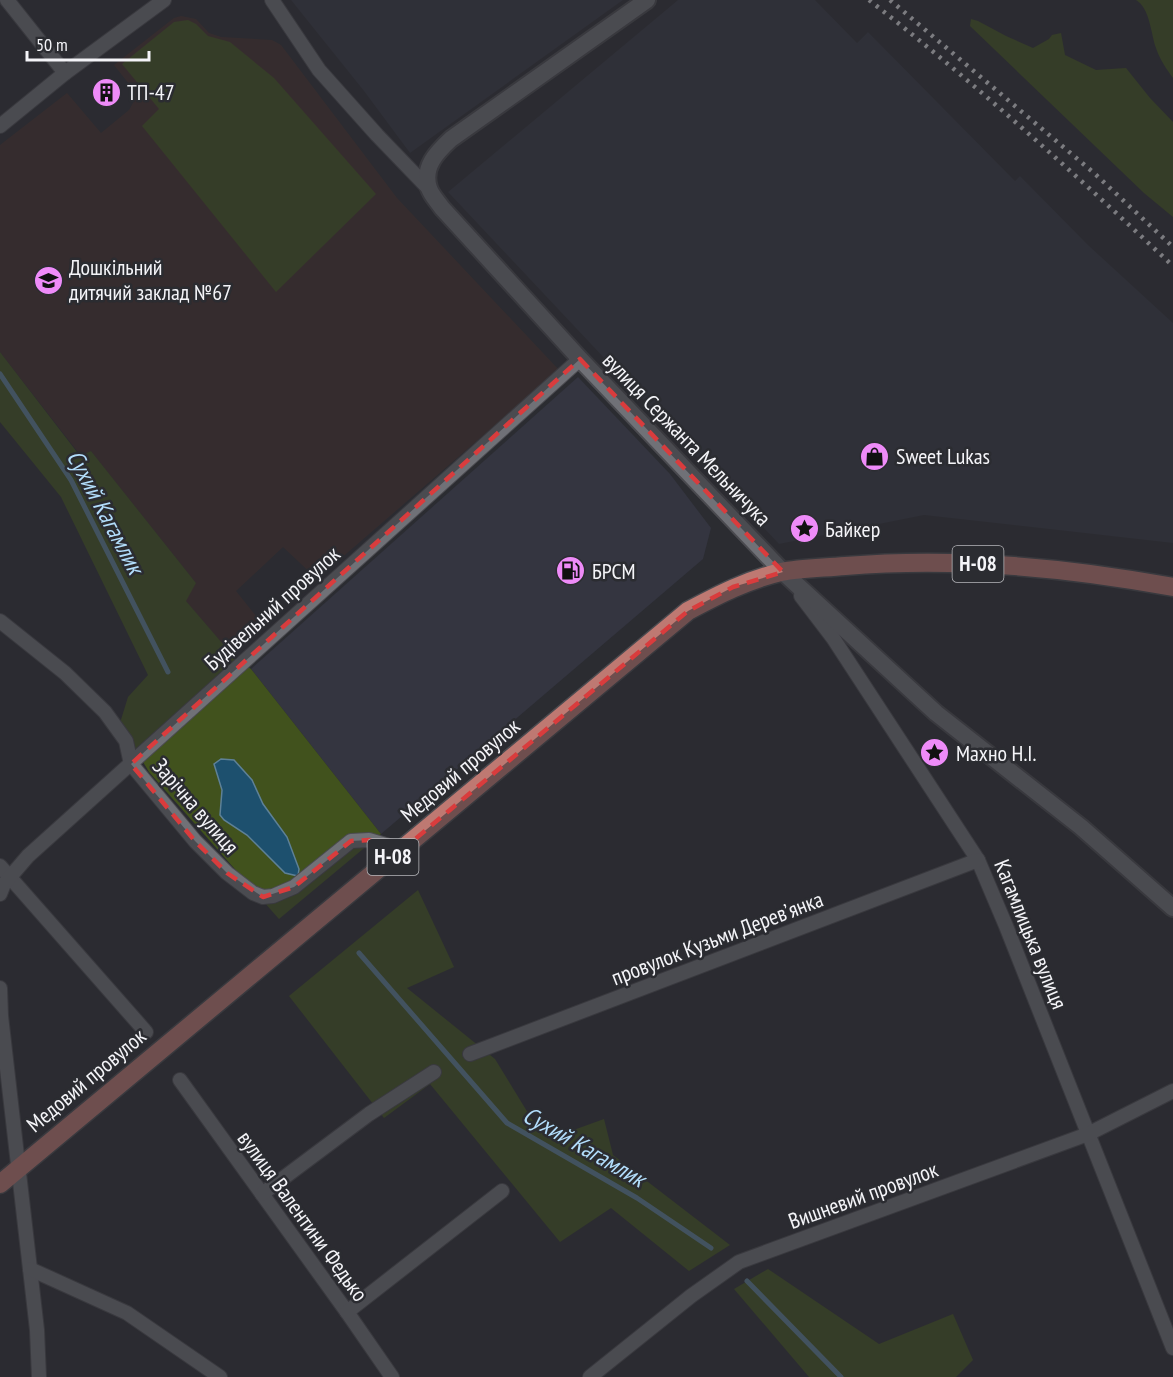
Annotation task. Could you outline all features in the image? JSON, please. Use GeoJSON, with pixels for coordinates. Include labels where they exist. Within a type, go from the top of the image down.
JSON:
{"type":"FeatureCollection","features":[{"type":"Feature","properties":{"kind":"main road","name":"Н-08"},"geometry":{"type":"LineString","coordinates":[[783,572],[867,564],[941,562],[1013,566],[1173,587]]}},
{"type":"Feature","properties":{"kind":"main road","name":"Медовий провулок"},"geometry":{"type":"LineString","coordinates":[[18,1169],[688,611],[733,587],[783,572]]}},
{"type":"Feature","properties":{"kind":"main road","name":"Н-08"},"geometry":{"type":"LineString","coordinates":[[0,1184],[18,1169]]}},
{"type":"Feature","properties":{"kind":"street"},"geometry":{"type":"LineString","coordinates":[[7,0],[65,73]]}},
{"type":"Feature","properties":{"kind":"street"},"geometry":{"type":"LineString","coordinates":[[0,126],[65,73],[164,0]]}},
{"type":"Feature","properties":{"kind":"street","name":"вулиця Сержанта Мельничука"},"geometry":{"type":"LineString","coordinates":[[272,0],[320,70],[377,135],[429,189],[442,208],[580,359],[783,572],[936,713],[1081,827],[1173,908]]}},
{"type":"Feature","properties":{"kind":"street"},"geometry":{"type":"LineString","coordinates":[[429,189],[427,170],[435,154],[451,139],[647,0]]}},
{"type":"Feature","properties":{"kind":"street","name":"Будівельний провулок"},"geometry":{"type":"LineString","coordinates":[[0,894],[4,884],[28,856],[580,359]]}},
{"type":"Feature","properties":{"kind":"street","name":"Кагамлицька вулиця"},"geometry":{"type":"LineString","coordinates":[[783,572],[833,638],[978,860],[1173,1348]]}},
{"type":"Feature","properties":{"kind":"street","name":"Зарічна вулиця"},"geometry":{"type":"LineString","coordinates":[[0,621],[65,673],[105,712],[126,741],[131,764],[195,841],[227,873],[253,893],[263,897],[273,896],[294,887],[351,842],[369,840],[402,850]]}},
{"type":"Feature","properties":{"kind":"street","name":"провулок Кузьми Деревʼянка"},"geometry":{"type":"LineString","coordinates":[[470,1054],[978,860]]}},
{"type":"Feature","properties":{"kind":"street"},"geometry":{"type":"LineString","coordinates":[[0,866],[146,1032]]}},
{"type":"Feature","properties":{"kind":"street"},"geometry":{"type":"LineString","coordinates":[[0,988],[5,1099],[18,1169],[37,1330],[39,1377]]}},
{"type":"Feature","properties":{"kind":"street"},"geometry":{"type":"LineString","coordinates":[[262,1194],[369,1114],[434,1072]]}},
{"type":"Feature","properties":{"kind":"street","name":"вулиця Валентини Федько"},"geometry":{"type":"LineString","coordinates":[[180,1080],[392,1377]]}},
{"type":"Feature","properties":{"kind":"street","name":"Вишневий провулок"},"geometry":{"type":"LineString","coordinates":[[590,1377],[691,1296],[739,1262],[1089,1134],[1173,1091]]}},
{"type":"Feature","properties":{"kind":"street"},"geometry":{"type":"LineString","coordinates":[[347,1312],[502,1191]]}},
{"type":"Feature","properties":{"kind":"street"},"geometry":{"type":"LineString","coordinates":[[30,1269],[127,1313],[220,1377]]}},
{"type":"Feature","properties":{"kind":"highlighted area"},"geometry":{"type":"Polygon","coordinates":[[[580,359],[783,572],[733,587],[688,611],[402,850],[369,840],[351,841],[294,887],[263,897],[227,873],[195,841],[131,764],[580,359]]]}},
{"type":"Feature","properties":{"kind":"shaded area"},"geometry":{"type":"Polygon","coordinates":[[[291,0],[623,0],[410,153],[291,0]]]}},
{"type":"Feature","properties":{"kind":"shaded area"},"geometry":{"type":"Polygon","coordinates":[[[678,0],[815,0],[857,43],[868,32],[1015,181],[1020,176],[1088,245],[1173,323],[1173,543],[924,515],[779,544],[448,192],[678,0]]]}},
{"type":"Feature","properties":{"kind":"shaded area"},"geometry":{"type":"Polygon","coordinates":[[[181,16],[196,19],[209,33],[221,37],[272,40],[281,45],[397,198],[559,370],[317,579],[283,547],[236,591],[264,626],[229,651],[185,600],[196,583],[91,451],[81,456],[0,352],[0,145],[67,93],[101,133],[129,110],[133,103],[129,84],[114,65],[174,18],[181,16]]]}},
{"type":"Feature","properties":{"kind":"shaded area"},"geometry":{"type":"Polygon","coordinates":[[[578,377],[670,474],[711,528],[703,559],[381,834],[251,669],[578,377]]]}},
{"type":"Feature","properties":{"kind":"green space"},"geometry":{"type":"Polygon","coordinates":[[[1136,0],[1173,0],[1173,78],[1157,52],[1144,9],[1136,0]]]}},
{"type":"Feature","properties":{"kind":"green space"},"geometry":{"type":"Polygon","coordinates":[[[971,19],[1033,48],[1052,35],[1061,33],[1065,55],[1096,70],[1126,68],[1173,122],[1173,217],[1144,193],[970,26],[971,19]]]}},
{"type":"Feature","properties":{"kind":"green space"},"geometry":{"type":"Polygon","coordinates":[[[188,20],[196,24],[208,36],[230,42],[274,78],[376,194],[276,292],[142,126],[159,109],[122,64],[174,22],[188,20]]]}},
{"type":"Feature","properties":{"kind":"green space"},"geometry":{"type":"Polygon","coordinates":[[[0,352],[80,456],[91,451],[196,583],[186,601],[229,651],[251,669],[381,834],[279,919],[149,772],[120,723],[128,697],[148,675],[61,497],[0,422],[0,352]],[[252,780],[222,790],[220,815],[247,835],[285,873],[287,837],[263,804],[252,780]]]}},
{"type":"Feature","properties":{"kind":"green space"},"geometry":{"type":"Polygon","coordinates":[[[418,890],[454,967],[407,988],[495,1059],[536,1126],[557,1136],[604,1119],[613,1155],[730,1245],[689,1271],[611,1208],[560,1242],[430,1084],[384,1118],[289,996],[418,890]]]}},
{"type":"Feature","properties":{"kind":"green space"},"geometry":{"type":"Polygon","coordinates":[[[768,1269],[879,1344],[953,1314],[973,1360],[956,1377],[809,1377],[734,1289],[768,1269]]]}},
{"type":"Feature","properties":{"kind":"water"},"geometry":{"type":"Polygon","coordinates":[[[221,759],[234,760],[252,780],[263,804],[287,837],[299,869],[298,876],[285,873],[247,835],[220,815],[222,790],[214,764],[221,759]]]}},
{"type":"Feature","properties":{"kind":"waterway","name":"Сухий Кагамлик"},"geometry":{"type":"LineString","coordinates":[[0,374],[71,480],[168,672]]}},
{"type":"Feature","properties":{"kind":"waterway","name":"Сухий Кагамлик"},"geometry":{"type":"LineString","coordinates":[[359,953],[507,1123],[637,1198],[711,1248]]}},
{"type":"Feature","properties":{"kind":"waterway","name":"Сухий Кагамлик"},"geometry":{"type":"LineString","coordinates":[[747,1281],[841,1377]]}},
{"type":"Feature","properties":{"kind":"railway"},"geometry":{"type":"LineString","coordinates":[[869,0],[1024,130],[1173,266]]}},
{"type":"Feature","properties":{"kind":"railway"},"geometry":{"type":"LineString","coordinates":[[890,0],[1094,173],[1173,247]]}},
{"type":"Feature","properties":{"kind":"place","name":"ТП-47"},"geometry":{"type":"Point","coordinates":[106,92]}},
{"type":"Feature","properties":{"kind":"place","name":"Дошкільний дитячий заклад №67"},"geometry":{"type":"Point","coordinates":[48,280]}},
{"type":"Feature","properties":{"kind":"place","name":"Sweet Lukas"},"geometry":{"type":"Point","coordinates":[875,456]}},
{"type":"Feature","properties":{"kind":"place","name":"Байкер"},"geometry":{"type":"Point","coordinates":[804,529]}},
{"type":"Feature","properties":{"kind":"place","name":"БРСМ"},"geometry":{"type":"Point","coordinates":[571,571]}},
{"type":"Feature","properties":{"kind":"place","name":"Махно Н.І."},"geometry":{"type":"Point","coordinates":[935,753]}}]}
